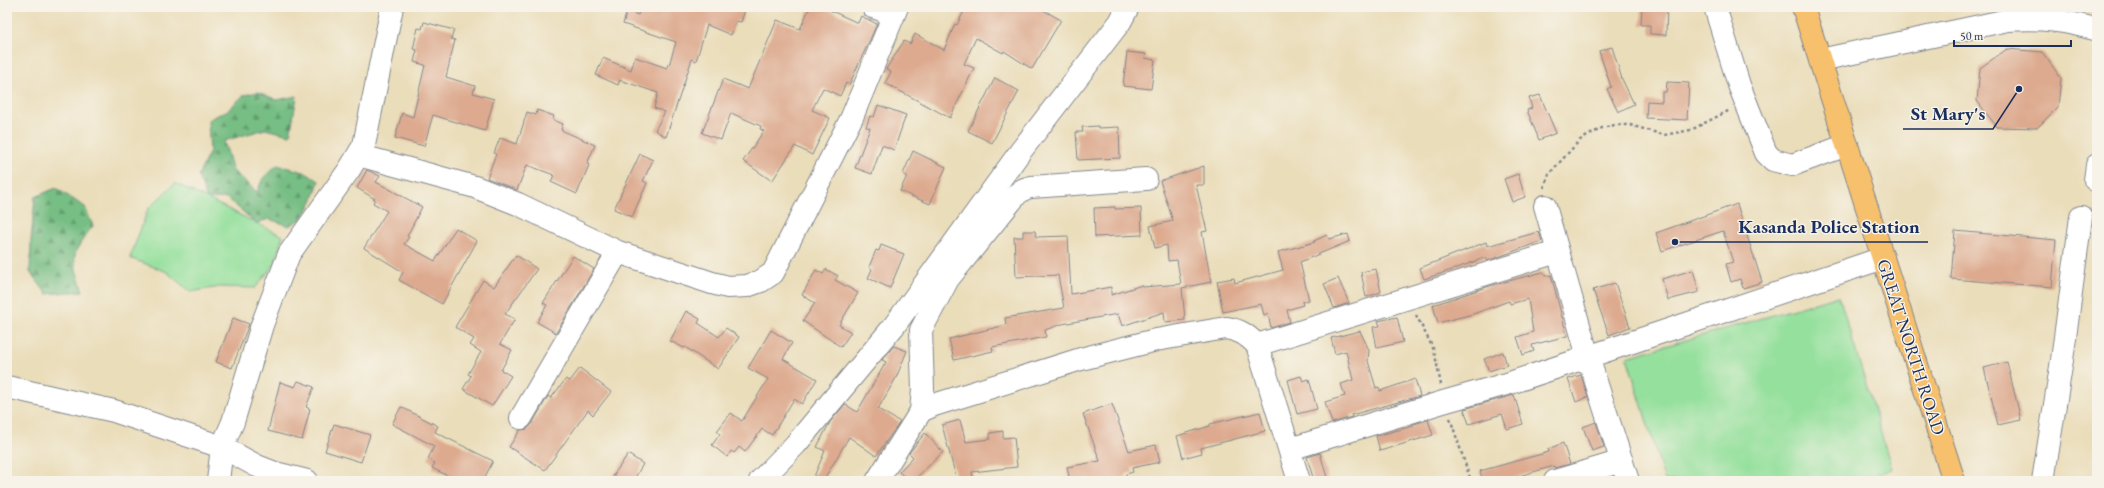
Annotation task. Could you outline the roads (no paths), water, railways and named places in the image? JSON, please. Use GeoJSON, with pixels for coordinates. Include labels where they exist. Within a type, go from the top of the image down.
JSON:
{"type":"FeatureCollection","features":[{"type":"Feature","properties":{"kind":"highway","name":"GREAT NORTH ROAD"},"geometry":{"type":"LineString","coordinates":[[1803,7],[1954,481]]}},
{"type":"Feature","properties":{"kind":"street"},"geometry":{"type":"LineString","coordinates":[[218,481],[222,447],[233,422],[262,326],[290,254],[358,155],[368,130],[392,7]]}},
{"type":"Feature","properties":{"kind":"street"},"geometry":{"type":"LineString","coordinates":[[358,155],[475,187],[518,204],[618,252],[728,287],[747,286],[761,281],[773,273],[852,117],[896,10],[873,7]]}},
{"type":"Feature","properties":{"kind":"street"},"geometry":{"type":"LineString","coordinates":[[760,481],[796,444],[894,326],[1020,152],[1120,22],[1128,7]]}},
{"type":"Feature","properties":{"kind":"street"},"geometry":{"type":"LineString","coordinates":[[1715,7],[1748,107],[1766,153],[1773,160],[1792,165],[1847,145]]}},
{"type":"Feature","properties":{"kind":"street"},"geometry":{"type":"LineString","coordinates":[[1820,60],[2008,20],[2038,18],[2072,22],[2097,30]]}},
{"type":"Feature","properties":{"kind":"street"},"geometry":{"type":"LineString","coordinates":[[877,481],[921,411],[923,389],[921,330],[948,279],[1018,194],[1024,189],[1030,187],[1146,179]]}},
{"type":"Feature","properties":{"kind":"street"},"geometry":{"type":"LineString","coordinates":[[1545,206],[1588,357],[1625,471],[1555,481]]}},
{"type":"Feature","properties":{"kind":"street"},"geometry":{"type":"LineString","coordinates":[[2043,481],[2062,360],[2081,217]]}},
{"type":"Feature","properties":{"kind":"street"},"geometry":{"type":"LineString","coordinates":[[521,418],[618,252]]}},
{"type":"Feature","properties":{"kind":"street"},"geometry":{"type":"LineString","coordinates":[[1257,345],[1557,252]]}},
{"type":"Feature","properties":{"kind":"street"},"geometry":{"type":"LineString","coordinates":[[1290,449],[1435,404],[1510,383],[1883,258]]}},
{"type":"Feature","properties":{"kind":"street"},"geometry":{"type":"LineString","coordinates":[[921,411],[934,405],[1081,359],[1156,340],[1226,328],[1238,329],[1257,345],[1299,481]]}},
{"type":"Feature","properties":{"kind":"street"},"geometry":{"type":"LineString","coordinates":[[7,387],[114,411],[222,447],[269,471],[307,481]]}},
{"type":"Feature","properties":{"kind":"place","name":"St Mary's"},"geometry":{"type":"Point","coordinates":[2019,89]}},
{"type":"Feature","properties":{"kind":"place","name":"Kasanda Police Station"},"geometry":{"type":"Point","coordinates":[1675,242]}}]}
